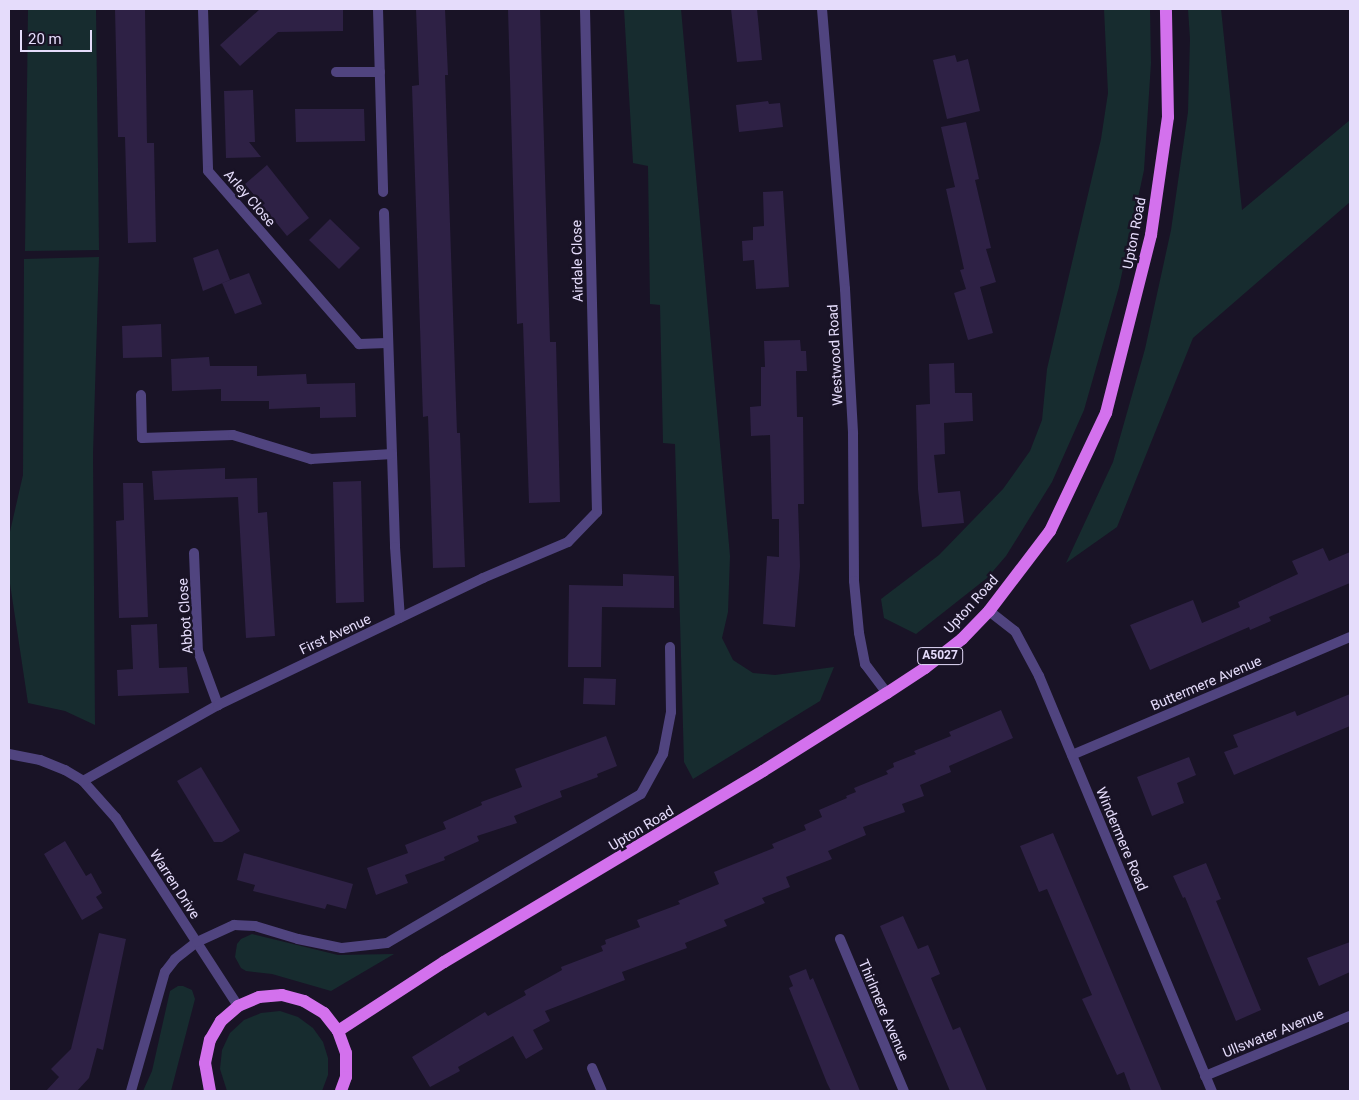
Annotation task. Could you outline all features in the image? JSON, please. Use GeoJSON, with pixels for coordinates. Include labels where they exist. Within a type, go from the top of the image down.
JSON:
{"type":"FeatureCollection","features":[{"type":"Feature","properties":{"kind":"main road","name":"Upton Road"},"geometry":{"type":"LineString","coordinates":[[338,1031],[444,962],[737,787],[887,693],[925,668],[962,638],[988,611],[1050,531],[1106,413],[1151,235],[1168,117],[1166,9]]}},
{"type":"Feature","properties":{"kind":"main road"},"geometry":{"type":"LineString","coordinates":[[207,1089],[205,1063],[210,1040],[221,1021],[238,1006],[260,997],[282,995],[304,1001],[324,1013],[338,1031],[346,1053],[346,1077],[342,1091]]}},
{"type":"Feature","properties":{"kind":"street","name":"Arley Close"},"geometry":{"type":"LineString","coordinates":[[203,9],[208,171],[359,344],[387,343]]}},
{"type":"Feature","properties":{"kind":"street"},"geometry":{"type":"LineString","coordinates":[[378,9],[383,192]]}},
{"type":"Feature","properties":{"kind":"street","name":"Airdale Close"},"geometry":{"type":"LineString","coordinates":[[585,9],[597,512]]}},
{"type":"Feature","properties":{"kind":"street","name":"Westwood Road"},"geometry":{"type":"LineString","coordinates":[[822,9],[845,289],[852,434],[854,581],[858,633],[865,664],[887,693]]}},
{"type":"Feature","properties":{"kind":"street"},"geometry":{"type":"LineString","coordinates":[[336,72],[380,72]]}},
{"type":"Feature","properties":{"kind":"street"},"geometry":{"type":"LineString","coordinates":[[384,212],[387,343],[400,618]]}},
{"type":"Feature","properties":{"kind":"street"},"geometry":{"type":"LineString","coordinates":[[141,395],[142,438],[233,435],[312,458],[392,454]]}},
{"type":"Feature","properties":{"kind":"street","name":"First Avenue"},"geometry":{"type":"LineString","coordinates":[[83,782],[218,704],[483,578],[568,542],[597,512]]}},
{"type":"Feature","properties":{"kind":"street","name":"Abbot Close"},"geometry":{"type":"LineString","coordinates":[[194,553],[198,651],[218,704]]}},
{"type":"Feature","properties":{"kind":"street","name":"Windermere Road"},"geometry":{"type":"LineString","coordinates":[[988,611],[1014,631],[1039,676],[1212,1091]]}},
{"type":"Feature","properties":{"kind":"street","name":"Buttermere Avenue"},"geometry":{"type":"LineString","coordinates":[[1072,755],[1350,637]]}},
{"type":"Feature","properties":{"kind":"street"},"geometry":{"type":"LineString","coordinates":[[131,1091],[165,972],[176,959],[197,942],[234,925],[255,926],[298,939],[342,948],[387,943],[641,794],[663,754],[671,712],[670,647]]}},
{"type":"Feature","properties":{"kind":"street","name":"Warren Drive"},"geometry":{"type":"LineString","coordinates":[[9,754],[40,760],[65,770],[83,782],[116,818],[238,1006]]}},
{"type":"Feature","properties":{"kind":"street","name":"Thirlmere Avenue"},"geometry":{"type":"LineString","coordinates":[[840,939],[904,1091]]}},
{"type":"Feature","properties":{"kind":"street","name":"Ullswater Avenue"},"geometry":{"type":"LineString","coordinates":[[1205,1076],[1350,1016]]}},
{"type":"Feature","properties":{"kind":"street"},"geometry":{"type":"LineString","coordinates":[[592,1068],[602,1091]]}},
{"type":"Feature","properties":{"kind":"green space"},"geometry":{"type":"Polygon","coordinates":[[[28,9],[96,9],[99,250],[25,251],[28,9]]]}},
{"type":"Feature","properties":{"kind":"green space"},"geometry":{"type":"Polygon","coordinates":[[[624,9],[681,9],[730,556],[728,612],[722,638],[733,660],[753,673],[775,675],[834,667],[820,701],[693,779],[684,762],[675,444],[663,443],[660,305],[650,304],[648,166],[633,163],[624,9]]]}},
{"type":"Feature","properties":{"kind":"green space"},"geometry":{"type":"Polygon","coordinates":[[[1104,9],[1150,9],[1151,63],[1144,170],[1119,287],[1084,410],[1052,482],[1006,556],[987,578],[916,634],[884,618],[881,599],[939,555],[1003,489],[1030,451],[1042,420],[1047,369],[1101,139],[1108,93],[1104,9]]]}},
{"type":"Feature","properties":{"kind":"green space"},"geometry":{"type":"Polygon","coordinates":[[[1188,9],[1221,9],[1242,210],[1350,120],[1350,202],[1193,338],[1117,527],[1066,563],[1113,462],[1145,349],[1171,230],[1188,112],[1190,39],[1188,9]]]}},
{"type":"Feature","properties":{"kind":"green space"},"geometry":{"type":"Polygon","coordinates":[[[99,257],[93,454],[95,725],[65,711],[28,703],[9,577],[9,536],[23,475],[24,259],[99,257]]]}},
{"type":"Feature","properties":{"kind":"green space"},"geometry":{"type":"Polygon","coordinates":[[[252,934],[338,955],[394,954],[331,991],[272,974],[246,971],[241,968],[235,957],[237,944],[241,939],[252,934]]]}},
{"type":"Feature","properties":{"kind":"green space"},"geometry":{"type":"Polygon","coordinates":[[[178,986],[192,990],[195,999],[171,1091],[143,1091],[152,1071],[170,991],[178,986]]]}},
{"type":"Feature","properties":{"kind":"green space"},"geometry":{"type":"Polygon","coordinates":[[[280,1011],[298,1017],[313,1028],[323,1042],[328,1058],[328,1075],[322,1091],[227,1091],[220,1069],[222,1050],[230,1033],[244,1020],[261,1013],[280,1011]]]}},
{"type":"Feature","properties":{"kind":"building"},"geometry":{"type":"Polygon","coordinates":[[[115,9],[145,9],[147,143],[154,143],[156,242],[128,243],[125,137],[118,137],[115,9]]]}},
{"type":"Feature","properties":{"kind":"building"},"geometry":{"type":"Polygon","coordinates":[[[260,9],[343,9],[343,31],[278,32],[240,66],[220,45],[260,9]]]}},
{"type":"Feature","properties":{"kind":"building"},"geometry":{"type":"Polygon","coordinates":[[[416,9],[445,9],[448,75],[445,75],[457,433],[460,433],[465,567],[433,568],[428,416],[423,417],[412,86],[419,85],[416,9]]]}},
{"type":"Feature","properties":{"kind":"building"},"geometry":{"type":"Polygon","coordinates":[[[508,9],[540,9],[550,342],[556,342],[560,502],[529,503],[523,323],[517,324],[508,9]]]}},
{"type":"Feature","properties":{"kind":"building"},"geometry":{"type":"Polygon","coordinates":[[[731,9],[757,9],[762,60],[737,62],[731,9]]]}},
{"type":"Feature","properties":{"kind":"building"},"geometry":{"type":"Polygon","coordinates":[[[955,55],[957,62],[968,59],[980,111],[947,119],[933,60],[955,55]]]}},
{"type":"Feature","properties":{"kind":"building"},"geometry":{"type":"Polygon","coordinates":[[[253,90],[255,142],[249,142],[261,157],[226,158],[224,91],[253,90]]]}},
{"type":"Feature","properties":{"kind":"building"},"geometry":{"type":"Polygon","coordinates":[[[768,101],[769,104],[780,103],[783,127],[739,132],[736,105],[768,101]]]}},
{"type":"Feature","properties":{"kind":"building"},"geometry":{"type":"Polygon","coordinates":[[[295,109],[364,109],[365,141],[296,142],[295,109]]]}},
{"type":"Feature","properties":{"kind":"building"},"geometry":{"type":"Polygon","coordinates":[[[966,122],[979,179],[975,180],[991,248],[986,249],[996,282],[980,287],[993,333],[968,340],[954,293],[966,289],[960,270],[964,269],[946,189],[955,187],[941,127],[966,122]]]}},
{"type":"Feature","properties":{"kind":"building"},"geometry":{"type":"Polygon","coordinates":[[[267,165],[309,218],[287,236],[245,184],[267,165]]]}},
{"type":"Feature","properties":{"kind":"building"},"geometry":{"type":"Polygon","coordinates":[[[783,191],[789,287],[756,289],[754,260],[743,261],[742,241],[753,240],[753,227],[764,226],[763,192],[783,191]]]}},
{"type":"Feature","properties":{"kind":"building"},"geometry":{"type":"Polygon","coordinates":[[[330,219],[360,248],[339,269],[309,240],[330,219]]]}},
{"type":"Feature","properties":{"kind":"building"},"geometry":{"type":"Polygon","coordinates":[[[218,249],[230,280],[203,291],[193,258],[218,249]]]}},
{"type":"Feature","properties":{"kind":"building"},"geometry":{"type":"Polygon","coordinates":[[[249,273],[262,304],[235,314],[222,283],[249,273]]]}},
{"type":"Feature","properties":{"kind":"building"},"geometry":{"type":"Polygon","coordinates":[[[161,324],[162,357],[123,358],[122,326],[161,324]]]}},
{"type":"Feature","properties":{"kind":"building"},"geometry":{"type":"Polygon","coordinates":[[[800,340],[801,351],[806,351],[807,371],[796,371],[797,417],[803,417],[804,504],[798,504],[800,566],[795,627],[763,624],[767,556],[779,557],[779,519],[772,519],[770,435],[751,436],[750,407],[761,406],[761,367],[765,367],[764,341],[800,340]]]}},
{"type":"Feature","properties":{"kind":"building"},"geometry":{"type":"Polygon","coordinates":[[[209,357],[210,366],[257,366],[257,376],[306,374],[307,384],[355,383],[356,417],[320,418],[320,407],[269,409],[269,401],[221,401],[221,389],[172,391],[171,359],[209,357]]]}},
{"type":"Feature","properties":{"kind":"building"},"geometry":{"type":"Polygon","coordinates":[[[954,363],[955,393],[972,393],[973,421],[944,423],[945,454],[934,455],[938,493],[960,491],[964,523],[922,527],[918,489],[916,405],[930,404],[929,364],[954,363]]]}},
{"type":"Feature","properties":{"kind":"building"},"geometry":{"type":"Polygon","coordinates":[[[225,468],[225,479],[257,478],[258,513],[267,512],[275,636],[246,638],[238,497],[154,500],[152,471],[225,468]]]}},
{"type":"Feature","properties":{"kind":"building"},"geometry":{"type":"Polygon","coordinates":[[[361,481],[364,602],[336,603],[333,482],[361,481]]]}},
{"type":"Feature","properties":{"kind":"building"},"geometry":{"type":"Polygon","coordinates":[[[123,483],[143,483],[148,617],[119,618],[116,521],[124,520],[123,483]]]}},
{"type":"Feature","properties":{"kind":"building"},"geometry":{"type":"Polygon","coordinates":[[[1323,548],[1329,561],[1350,552],[1350,583],[1269,617],[1271,621],[1250,630],[1249,627],[1150,670],[1130,625],[1193,600],[1202,623],[1240,607],[1238,602],[1298,574],[1292,561],[1323,548]]]}},
{"type":"Feature","properties":{"kind":"building"},"geometry":{"type":"Polygon","coordinates":[[[623,574],[674,576],[674,608],[602,607],[601,667],[568,667],[569,585],[623,586],[623,574]]]}},
{"type":"Feature","properties":{"kind":"building"},"geometry":{"type":"Polygon","coordinates":[[[157,624],[159,668],[187,667],[189,693],[118,696],[117,670],[133,669],[131,625],[157,624]]]}},
{"type":"Feature","properties":{"kind":"building"},"geometry":{"type":"Polygon","coordinates":[[[584,678],[616,679],[615,705],[583,704],[584,678]]]}},
{"type":"Feature","properties":{"kind":"building"},"geometry":{"type":"Polygon","coordinates":[[[1350,694],[1350,726],[1234,775],[1224,752],[1238,747],[1233,735],[1295,711],[1297,716],[1350,694]]]}},
{"type":"Feature","properties":{"kind":"building"},"geometry":{"type":"Polygon","coordinates":[[[1001,710],[1013,738],[949,766],[951,772],[920,785],[924,796],[902,804],[905,812],[863,827],[866,835],[828,851],[832,859],[786,877],[790,887],[762,898],[765,903],[724,920],[727,926],[685,943],[687,948],[622,972],[625,980],[545,1011],[550,1021],[533,1030],[543,1049],[526,1059],[513,1036],[458,1067],[460,1071],[430,1087],[412,1057],[485,1012],[488,1016],[526,995],[524,991],[562,970],[561,967],[603,951],[601,946],[606,944],[605,940],[640,927],[637,920],[680,904],[678,901],[719,884],[714,872],[774,848],[772,844],[806,830],[804,825],[822,817],[819,810],[847,798],[846,796],[856,792],[854,788],[888,774],[886,771],[894,767],[893,763],[916,754],[914,751],[951,736],[949,732],[1001,710]]]}},
{"type":"Feature","properties":{"kind":"building"},"geometry":{"type":"Polygon","coordinates":[[[606,736],[617,766],[597,774],[598,777],[560,791],[562,797],[514,816],[517,823],[477,836],[479,841],[444,857],[445,860],[405,875],[408,883],[376,895],[367,868],[408,853],[405,845],[446,829],[443,822],[482,805],[481,802],[522,787],[515,769],[606,736]]]}},
{"type":"Feature","properties":{"kind":"building"},"geometry":{"type":"Polygon","coordinates":[[[1189,757],[1196,775],[1177,783],[1184,803],[1152,816],[1137,777],[1189,757]]]}},
{"type":"Feature","properties":{"kind":"building"},"geometry":{"type":"Polygon","coordinates":[[[201,767],[240,831],[222,842],[214,842],[177,781],[201,767]]]}},
{"type":"Feature","properties":{"kind":"building"},"geometry":{"type":"Polygon","coordinates":[[[1053,833],[1162,1091],[1131,1091],[1124,1072],[1117,1075],[1082,999],[1092,995],[1047,889],[1039,892],[1020,846],[1053,833]]]}},
{"type":"Feature","properties":{"kind":"building"},"geometry":{"type":"Polygon","coordinates":[[[65,841],[86,876],[91,873],[102,893],[96,897],[103,908],[82,920],[44,854],[65,841]]]}},
{"type":"Feature","properties":{"kind":"building"},"geometry":{"type":"Polygon","coordinates":[[[244,853],[353,884],[346,909],[327,904],[325,909],[253,891],[255,885],[237,880],[244,853]]]}},
{"type":"Feature","properties":{"kind":"building"},"geometry":{"type":"Polygon","coordinates":[[[1206,863],[1221,899],[1216,901],[1261,1010],[1236,1021],[1185,897],[1183,898],[1173,876],[1206,863]]]}},
{"type":"Feature","properties":{"kind":"building"},"geometry":{"type":"Polygon","coordinates":[[[903,916],[918,949],[928,945],[940,974],[931,978],[953,1030],[960,1027],[987,1091],[950,1091],[880,926],[903,916]]]}},
{"type":"Feature","properties":{"kind":"building"},"geometry":{"type":"Polygon","coordinates":[[[99,933],[126,939],[103,1050],[97,1048],[89,1078],[77,1091],[46,1091],[59,1077],[51,1069],[71,1049],[99,933]]]}},
{"type":"Feature","properties":{"kind":"building"},"geometry":{"type":"Polygon","coordinates":[[[1350,942],[1350,972],[1319,986],[1307,958],[1350,942]]]}},
{"type":"Feature","properties":{"kind":"building"},"geometry":{"type":"Polygon","coordinates":[[[806,969],[810,980],[813,978],[860,1091],[831,1091],[827,1083],[789,988],[793,986],[789,976],[806,969]]]}}]}
